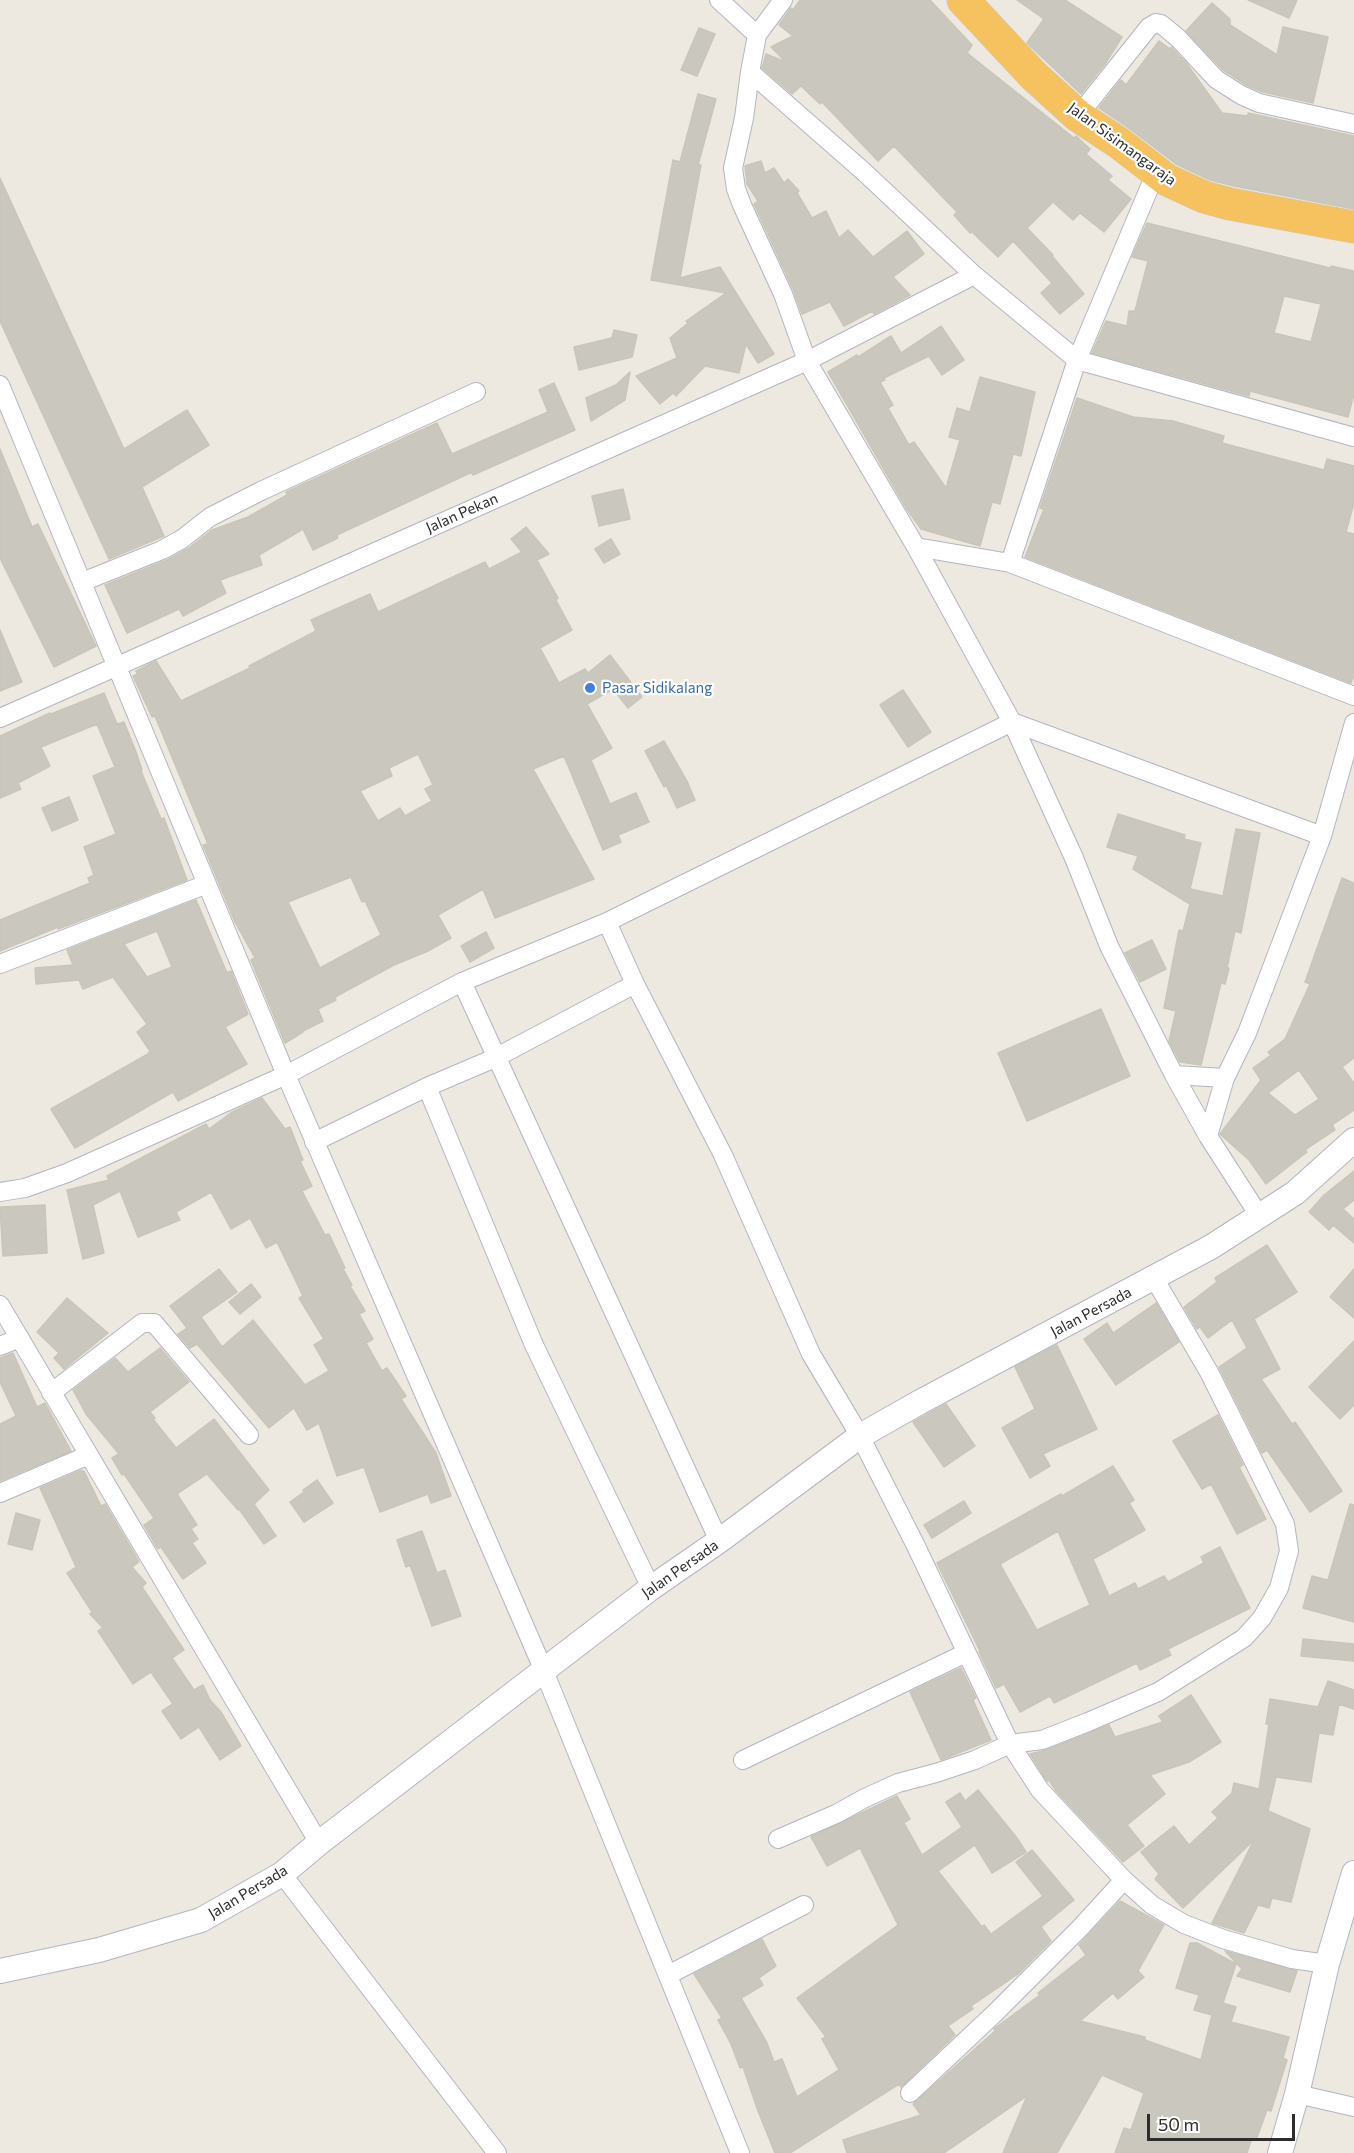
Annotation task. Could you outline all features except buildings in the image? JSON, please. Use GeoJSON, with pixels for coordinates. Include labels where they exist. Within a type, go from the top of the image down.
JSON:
{"type":"FeatureCollection","features":[{"type":"Feature","properties":{"kind":"highway","name":"Jalan Sisimangaraja"},"geometry":{"type":"LineString","coordinates":[[963,0],[1033,75],[1167,180],[1204,197],[1230,204],[1354,227]]}},
{"type":"Feature","properties":{"kind":"highway","name":"Jalan Sisimangaraja"},"geometry":{"type":"LineString","coordinates":[[975,0],[1019,50],[1081,113],[1106,125],[1185,184],[1230,198],[1354,221]]}},
{"type":"Feature","properties":{"kind":"street"},"geometry":{"type":"LineString","coordinates":[[719,0],[758,35]]}},
{"type":"Feature","properties":{"kind":"street"},"geometry":{"type":"LineString","coordinates":[[783,0],[758,35],[733,168],[736,189],[783,294],[807,361],[916,547],[1012,722],[1074,858],[1109,946],[1174,1075],[1208,1136],[1260,1217]]}},
{"type":"Feature","properties":{"kind":"street"},"geometry":{"type":"LineString","coordinates":[[1081,113],[1142,35],[1156,23],[1161,24],[1178,38],[1216,79],[1241,95],[1258,103],[1354,124]]}},
{"type":"Feature","properties":{"kind":"street"},"geometry":{"type":"LineString","coordinates":[[750,72],[863,171],[974,275],[1077,360],[1354,437]]}},
{"type":"Feature","properties":{"kind":"street"},"geometry":{"type":"LineString","coordinates":[[1010,563],[1077,360],[1156,172]]}},
{"type":"Feature","properties":{"kind":"street","name":"Jalan Pekan"},"geometry":{"type":"LineString","coordinates":[[0,718],[807,361],[974,275]]}},
{"type":"Feature","properties":{"kind":"street"},"geometry":{"type":"LineString","coordinates":[[0,385],[314,1142],[544,1671],[740,2153]]}},
{"type":"Feature","properties":{"kind":"street"},"geometry":{"type":"LineString","coordinates":[[82,582],[162,550],[182,539],[210,517],[261,491],[476,392]]}},
{"type":"Feature","properties":{"kind":"street"},"geometry":{"type":"LineString","coordinates":[[916,547],[1010,563],[1354,696]]}},
{"type":"Feature","properties":{"kind":"street"},"geometry":{"type":"LineString","coordinates":[[0,1192],[25,1188],[67,1173],[286,1075],[462,982],[607,922],[1012,722],[1322,836]]}},
{"type":"Feature","properties":{"kind":"street"},"geometry":{"type":"LineString","coordinates":[[1208,1136],[1225,1078],[1247,1032],[1322,836],[1354,723]]}},
{"type":"Feature","properties":{"kind":"street"},"geometry":{"type":"LineString","coordinates":[[0,964],[207,884]]}},
{"type":"Feature","properties":{"kind":"street"},"geometry":{"type":"LineString","coordinates":[[607,922],[635,984],[723,1155],[811,1354],[860,1437],[915,1544],[1010,1744],[1040,1790],[1124,1880],[1152,1905],[1184,1924],[1223,1939],[1292,1959],[1327,1964]]}},
{"type":"Feature","properties":{"kind":"street"},"geometry":{"type":"LineString","coordinates":[[462,982],[719,1541]]}},
{"type":"Feature","properties":{"kind":"street"},"geometry":{"type":"LineString","coordinates":[[314,1142],[427,1087],[495,1058],[635,984]]}},
{"type":"Feature","properties":{"kind":"street"},"geometry":{"type":"LineString","coordinates":[[1174,1075],[1225,1078]]}},
{"type":"Feature","properties":{"kind":"street"},"geometry":{"type":"LineString","coordinates":[[427,1087],[534,1344],[651,1588]]}},
{"type":"Feature","properties":{"kind":"street","name":"Jalan Persada"},"geometry":{"type":"LineString","coordinates":[[0,1971],[99,1950],[201,1920],[282,1874],[319,1843],[651,1588],[860,1437],[920,1402],[1211,1247],[1295,1193],[1354,1140]]}},
{"type":"Feature","properties":{"kind":"street"},"geometry":{"type":"LineString","coordinates":[[778,1839],[836,1815],[865,1798],[898,1783],[975,1760],[1010,1744],[1042,1740],[1158,1692],[1244,1638],[1262,1618],[1279,1588],[1289,1551],[1286,1524],[1209,1372],[1154,1278]]}},
{"type":"Feature","properties":{"kind":"street"},"geometry":{"type":"LineString","coordinates":[[0,1305],[319,1843]]}},
{"type":"Feature","properties":{"kind":"street"},"geometry":{"type":"LineString","coordinates":[[51,1393],[142,1323],[154,1323],[249,1434]]}},
{"type":"Feature","properties":{"kind":"street"},"geometry":{"type":"LineString","coordinates":[[0,1346],[20,1338]]}},
{"type":"Feature","properties":{"kind":"street"},"geometry":{"type":"LineString","coordinates":[[0,1493],[89,1455]]}},
{"type":"Feature","properties":{"kind":"street"},"geometry":{"type":"LineString","coordinates":[[743,1760],[966,1653]]}},
{"type":"Feature","properties":{"kind":"street"},"geometry":{"type":"LineString","coordinates":[[1280,2153],[1298,2094],[1327,1964],[1354,1873]]}},
{"type":"Feature","properties":{"kind":"street"},"geometry":{"type":"LineString","coordinates":[[282,1874],[497,2153]]}},
{"type":"Feature","properties":{"kind":"street"},"geometry":{"type":"LineString","coordinates":[[910,2093],[995,2013],[1080,1928],[1124,1880]]}},
{"type":"Feature","properties":{"kind":"street"},"geometry":{"type":"LineString","coordinates":[[668,1976],[804,1905]]}},
{"type":"Feature","properties":{"kind":"street"},"geometry":{"type":"LineString","coordinates":[[1298,2094],[1354,2107]]}},
{"type":"Feature","properties":{"kind":"place","name":"Pasar Sidikalang"},"geometry":{"type":"Point","coordinates":[590,688]}}]}
